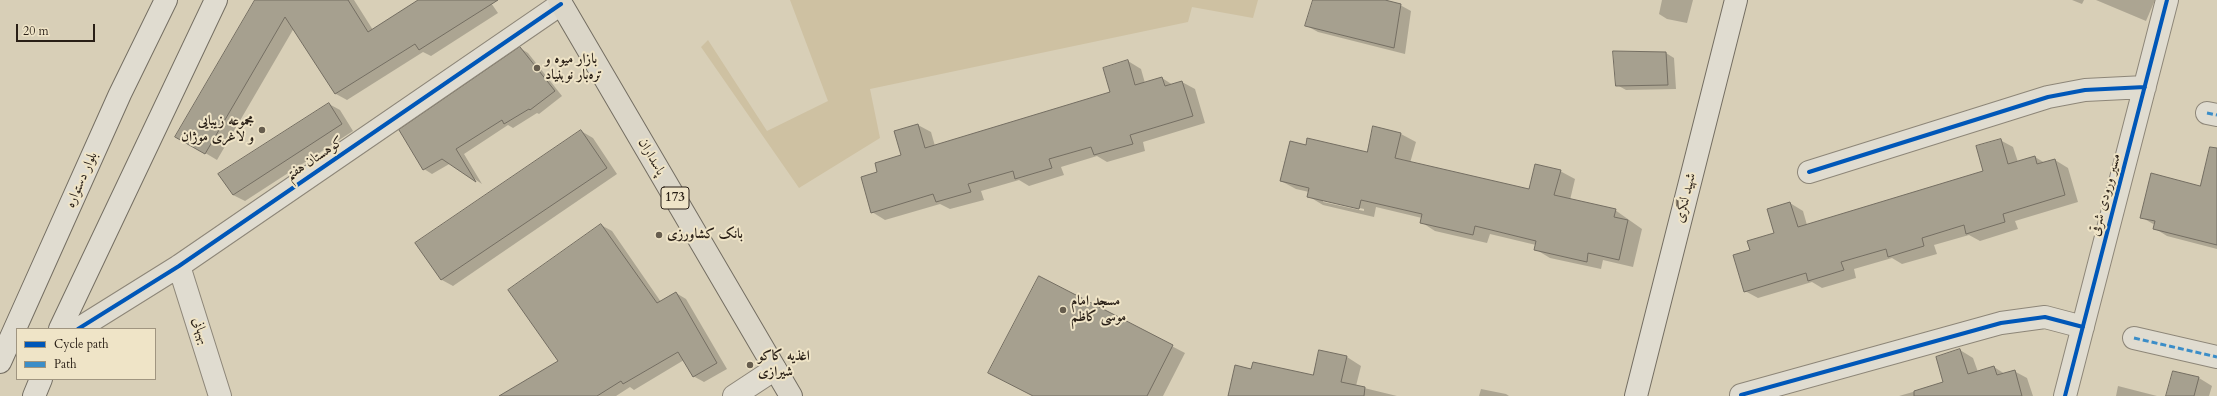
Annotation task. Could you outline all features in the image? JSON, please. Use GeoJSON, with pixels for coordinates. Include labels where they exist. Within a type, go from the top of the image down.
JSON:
{"type":"FeatureCollection","features":[{"type":"Feature","properties":{"kind":"main road","name":"پاسداران"},"geometry":{"type":"LineString","coordinates":[[560,2],[791,396]]}},
{"type":"Feature","properties":{"kind":"street","name":"بلوار دستواره"},"geometry":{"type":"LineString","coordinates":[[0,362],[120,94],[166,0]]}},
{"type":"Feature","properties":{"kind":"street"},"geometry":{"type":"LineString","coordinates":[[60,328],[216,0]]}},
{"type":"Feature","properties":{"kind":"street","name":"شهید لنگری"},"geometry":{"type":"LineString","coordinates":[[1636,396],[1736,0]]}},
{"type":"Feature","properties":{"kind":"street","name":"مسیر ورودی شرقی"},"geometry":{"type":"LineString","coordinates":[[2065,396],[2167,0]]}},
{"type":"Feature","properties":{"kind":"street","name":"کوهستان هفتم"},"geometry":{"type":"LineString","coordinates":[[80,328],[179,266],[560,2]]}},
{"type":"Feature","properties":{"kind":"street"},"geometry":{"type":"LineString","coordinates":[[1809,172],[2048,98],[2085,90],[2145,87]]}},
{"type":"Feature","properties":{"kind":"street","name":"بهبهانی"},"geometry":{"type":"LineString","coordinates":[[179,266],[220,396]]}},
{"type":"Feature","properties":{"kind":"street"},"geometry":{"type":"LineString","coordinates":[[1741,395],[2001,323],[2045,317],[2083,327]]}},
{"type":"Feature","properties":{"kind":"street"},"geometry":{"type":"LineString","coordinates":[[2134,338],[2217,356]]}},
{"type":"Feature","properties":{"kind":"street"},"geometry":{"type":"LineString","coordinates":[[734,396],[775,369]]}},
{"type":"Feature","properties":{"kind":"street"},"geometry":{"type":"LineString","coordinates":[[34,396],[40,380]]}},
{"type":"Feature","properties":{"kind":"shaded area"},"geometry":{"type":"Polygon","coordinates":[[[790,0],[1258,0],[1253,18],[1192,7],[1188,22],[870,89],[880,138],[799,188],[701,47],[708,40],[767,131],[828,101],[790,0]]]}},
{"type":"Feature","properties":{"kind":"building"},"geometry":{"type":"Polygon","coordinates":[[[255,0],[348,0],[368,32],[418,0],[498,0],[419,50],[415,44],[335,94],[285,17],[205,154],[175,137],[255,0]]]}},
{"type":"Feature","properties":{"kind":"building"},"geometry":{"type":"Polygon","coordinates":[[[1313,0],[1385,0],[1401,4],[1394,48],[1305,26],[1313,0]]]}},
{"type":"Feature","properties":{"kind":"building"},"geometry":{"type":"Polygon","coordinates":[[[520,47],[555,91],[530,110],[529,109],[504,124],[502,120],[456,149],[476,182],[442,159],[423,170],[399,130],[520,47]]]}},
{"type":"Feature","properties":{"kind":"building"},"geometry":{"type":"Polygon","coordinates":[[[1613,51],[1666,52],[1668,85],[1616,86],[1613,51]]]}},
{"type":"Feature","properties":{"kind":"building"},"geometry":{"type":"Polygon","coordinates":[[[1128,60],[1135,85],[1162,77],[1165,86],[1182,81],[1193,116],[1130,135],[1133,144],[1094,155],[1091,147],[1049,159],[1052,168],[1015,179],[1013,171],[968,184],[971,192],[936,202],[933,194],[871,213],[861,177],[877,172],[875,163],[901,155],[894,131],[918,124],[925,148],[1110,92],[1103,68],[1128,60]]]}},
{"type":"Feature","properties":{"kind":"building"},"geometry":{"type":"Polygon","coordinates":[[[329,103],[342,124],[233,195],[218,174],[329,103]]]}},
{"type":"Feature","properties":{"kind":"building"},"geometry":{"type":"Polygon","coordinates":[[[1373,126],[1401,133],[1395,158],[1529,189],[1535,164],[1561,170],[1554,195],[1616,209],[1614,217],[1628,220],[1619,260],[1588,253],[1587,262],[1534,250],[1536,241],[1475,226],[1473,235],[1420,223],[1422,214],[1361,200],[1359,209],[1307,197],[1309,188],[1280,181],[1290,141],[1306,145],[1307,138],[1367,152],[1373,126]]]}},
{"type":"Feature","properties":{"kind":"building"},"geometry":{"type":"Polygon","coordinates":[[[581,130],[607,168],[441,280],[415,243],[581,130]]]}},
{"type":"Feature","properties":{"kind":"building"},"geometry":{"type":"Polygon","coordinates":[[[2001,139],[2008,164],[2035,156],[2037,164],[2055,159],[2065,195],[2003,214],[2005,222],[1966,234],[1964,225],[1922,238],[1924,246],[1888,257],[1886,249],[1841,262],[1844,270],[1808,281],[1806,273],[1744,292],[1733,255],[1750,250],[1747,241],[1774,233],[1767,209],[1790,202],[1798,227],[1983,171],[1976,146],[2001,139]]]}},
{"type":"Feature","properties":{"kind":"building"},"geometry":{"type":"Polygon","coordinates":[[[2210,147],[2217,148],[2217,245],[2153,229],[2155,221],[2140,218],[2151,173],[2200,186],[2210,147]]]}},
{"type":"Feature","properties":{"kind":"building"},"geometry":{"type":"Polygon","coordinates":[[[601,224],[657,303],[676,292],[717,363],[693,377],[678,352],[623,384],[621,381],[597,396],[499,396],[558,361],[508,290],[601,224]]]}},
{"type":"Feature","properties":{"kind":"building","name":"مسجد امام موسی کاظم"},"geometry":{"type":"Polygon","coordinates":[[[1039,276],[1173,345],[1147,396],[1033,396],[988,373],[1039,276]]]}},
{"type":"Feature","properties":{"kind":"building"},"geometry":{"type":"Polygon","coordinates":[[[1960,349],[1968,374],[1994,366],[1997,375],[2015,370],[2022,396],[1914,396],[1914,391],[1943,382],[1936,357],[1960,349]]]}},
{"type":"Feature","properties":{"kind":"building"},"geometry":{"type":"Polygon","coordinates":[[[1319,350],[1347,356],[1341,382],[1365,387],[1364,396],[1228,396],[1235,365],[1251,369],[1253,362],[1313,375],[1319,350]]]}},
{"type":"Feature","properties":{"kind":"building"},"geometry":{"type":"Polygon","coordinates":[[[2173,371],[2199,377],[2194,396],[2166,396],[2173,371]]]}},
{"type":"Feature","properties":{"kind":"marked path"},"geometry":{"type":"LineString","coordinates":[[2207,113],[2217,115]]}},
{"type":"Feature","properties":{"kind":"marked path"},"geometry":{"type":"LineString","coordinates":[[2134,338],[2217,357]]}},
{"type":"Feature","properties":{"kind":"cycle path"},"geometry":{"type":"LineString","coordinates":[[2065,396],[2167,0]]}},
{"type":"Feature","properties":{"kind":"cycle path"},"geometry":{"type":"LineString","coordinates":[[80,328],[179,266],[561,4]]}},
{"type":"Feature","properties":{"kind":"cycle path"},"geometry":{"type":"LineString","coordinates":[[1809,172],[2048,97],[2085,90],[2145,87]]}},
{"type":"Feature","properties":{"kind":"cycle path"},"geometry":{"type":"LineString","coordinates":[[1741,395],[2001,323],[2045,317],[2083,327]]}},
{"type":"Feature","properties":{"kind":"place","name":"بازار میوه و تره‌بار نوبنیاد"},"geometry":{"type":"Point","coordinates":[537,68]}},
{"type":"Feature","properties":{"kind":"place","name":"مجموعه زیبایی و لاغری موژان"},"geometry":{"type":"Point","coordinates":[262,130]}},
{"type":"Feature","properties":{"kind":"place","name":"بانک کشاورزی"},"geometry":{"type":"Point","coordinates":[659,235]}},
{"type":"Feature","properties":{"kind":"place","name":"مسجد امام موسی کاظم"},"geometry":{"type":"Point","coordinates":[1063,310]}},
{"type":"Feature","properties":{"kind":"place","name":"اغذیه کاکو شیرازی"},"geometry":{"type":"Point","coordinates":[750,365]}}]}
